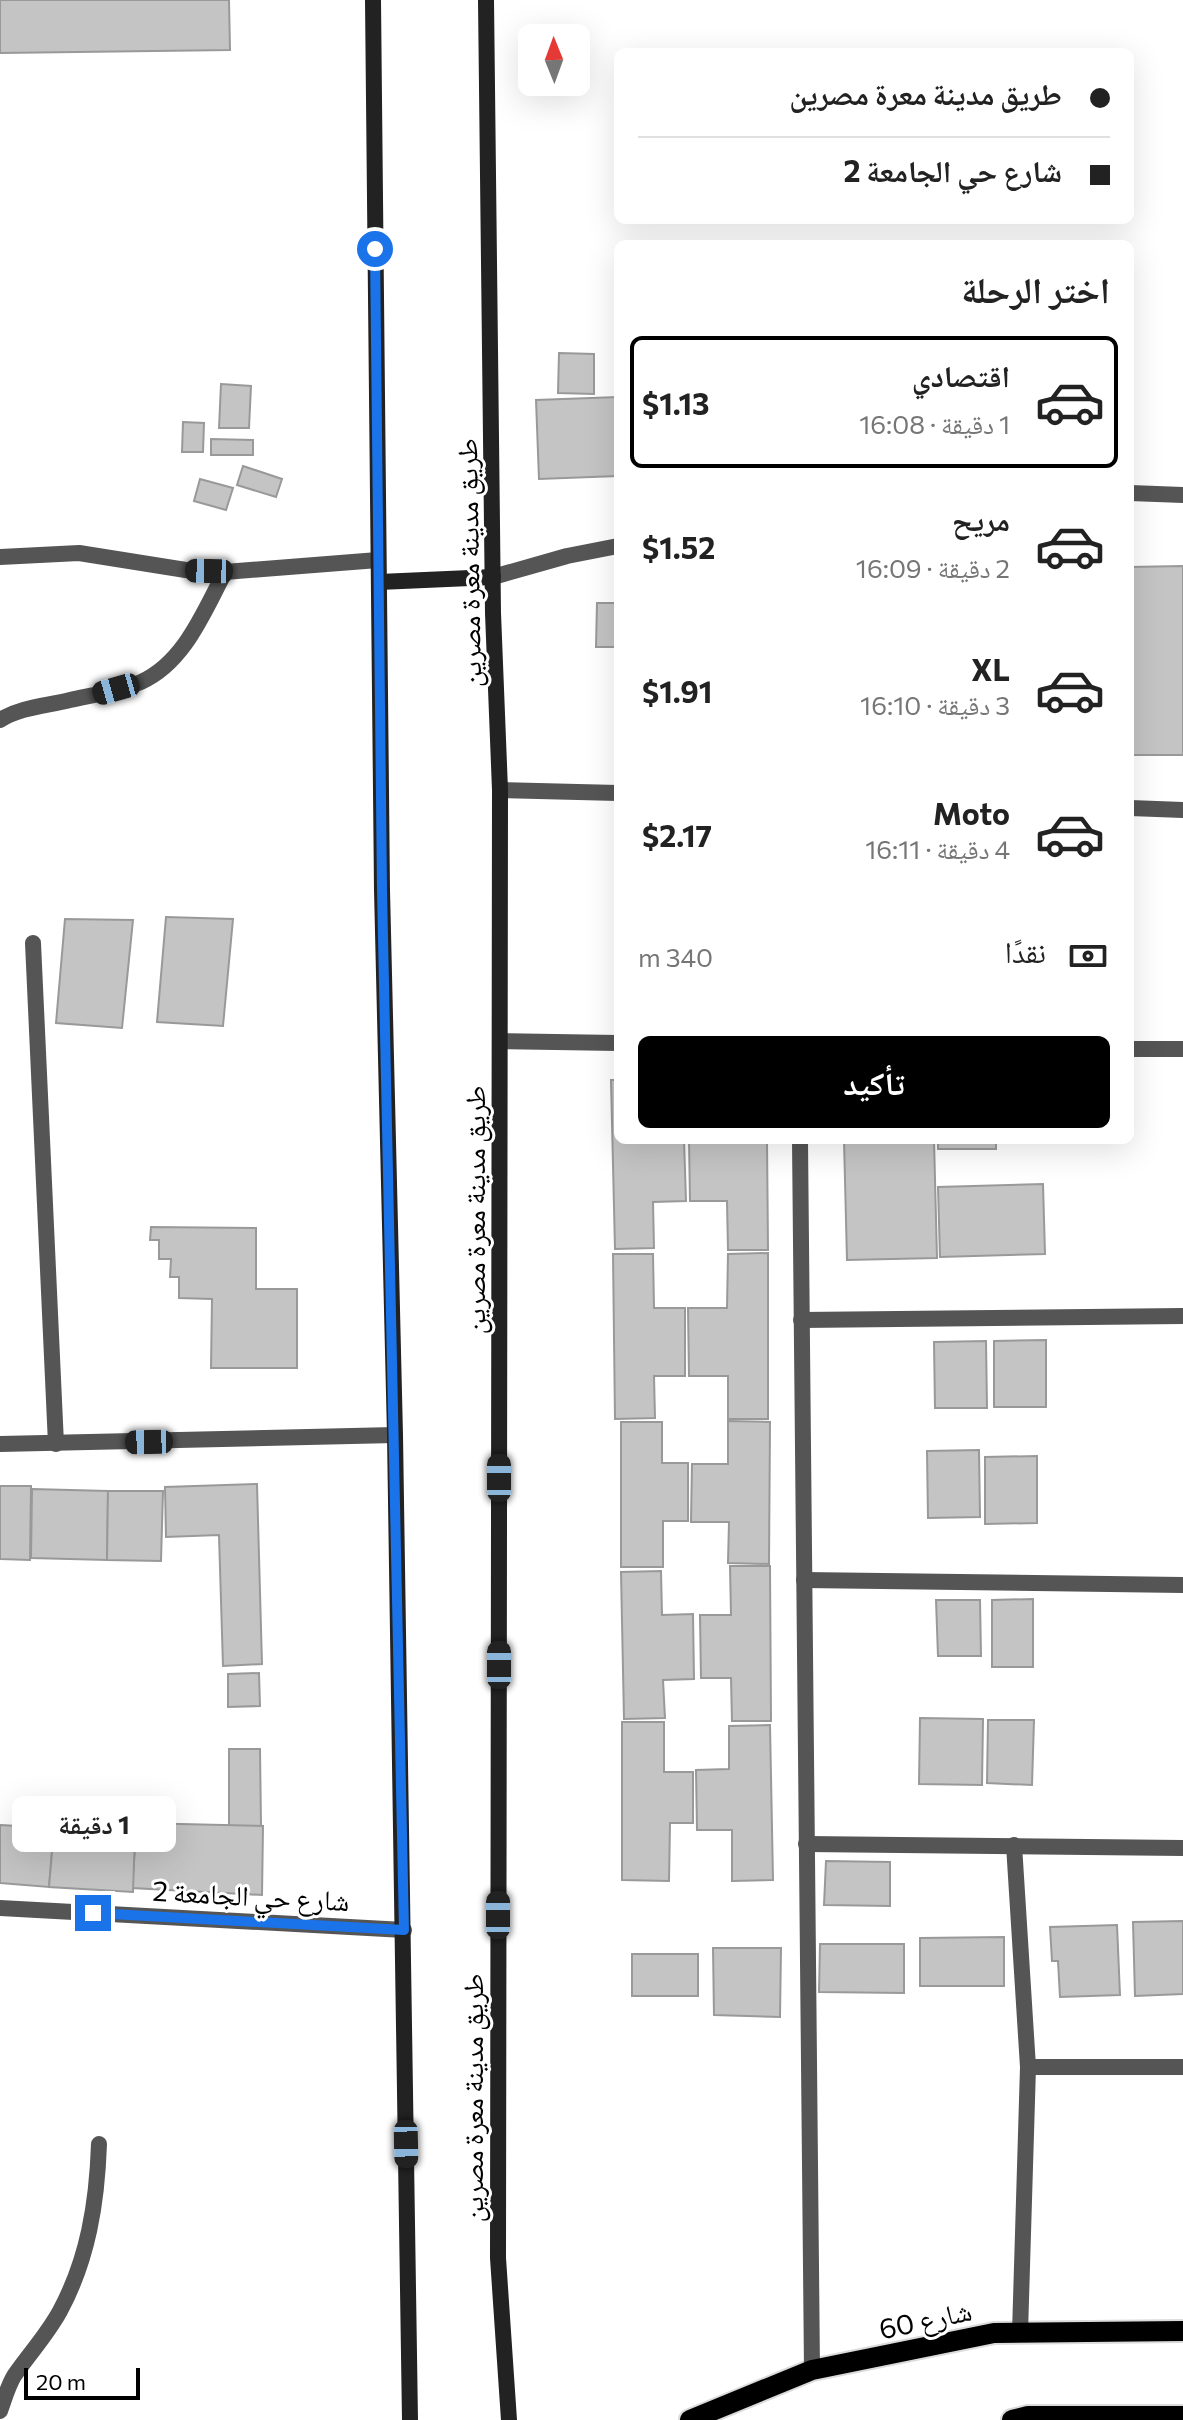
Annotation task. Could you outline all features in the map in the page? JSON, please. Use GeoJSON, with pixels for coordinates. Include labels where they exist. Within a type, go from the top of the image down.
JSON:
{"type":"FeatureCollection","features":[{"type":"Feature","properties":{"kind":"main road"},"geometry":{"type":"LineString","coordinates":[[373,0],[383,905],[404,1930],[410,2420]]}},
{"type":"Feature","properties":{"kind":"main road","name":"طريق مدينة معرة مصرين"},"geometry":{"type":"LineString","coordinates":[[486,0],[493,577],[500,790],[498,2258],[509,2420]]}},
{"type":"Feature","properties":{"kind":"main road"},"geometry":{"type":"LineString","coordinates":[[379,582],[493,577]]}},
{"type":"Feature","properties":{"kind":"main road","name":"شارع 60"},"geometry":{"type":"LineString","coordinates":[[690,2420],[812,2370],[994,2333],[1183,2331]]}},
{"type":"Feature","properties":{"kind":"main road"},"geometry":{"type":"LineString","coordinates":[[1012,2420],[1028,2416],[1183,2416]]}},
{"type":"Feature","properties":{"kind":"street"},"geometry":{"type":"LineString","coordinates":[[1134,493],[1183,495]]}},
{"type":"Feature","properties":{"kind":"street"},"geometry":{"type":"LineString","coordinates":[[493,577],[567,556],[614,547]]}},
{"type":"Feature","properties":{"kind":"street"},"geometry":{"type":"LineString","coordinates":[[0,557],[79,553],[192,571],[225,572],[378,560]]}},
{"type":"Feature","properties":{"kind":"street"},"geometry":{"type":"LineString","coordinates":[[0,720],[27,708],[141,682],[179,652],[225,572]]}},
{"type":"Feature","properties":{"kind":"street"},"geometry":{"type":"LineString","coordinates":[[500,790],[614,793]]}},
{"type":"Feature","properties":{"kind":"street"},"geometry":{"type":"LineString","coordinates":[[1134,808],[1183,810]]}},
{"type":"Feature","properties":{"kind":"street"},"geometry":{"type":"LineString","coordinates":[[33,943],[56,1444]]}},
{"type":"Feature","properties":{"kind":"street"},"geometry":{"type":"LineString","coordinates":[[500,1041],[614,1043]]}},
{"type":"Feature","properties":{"kind":"street"},"geometry":{"type":"LineString","coordinates":[[1134,1049],[1183,1049]]}},
{"type":"Feature","properties":{"kind":"street"},"geometry":{"type":"LineString","coordinates":[[800,1144],[812,2370]]}},
{"type":"Feature","properties":{"kind":"street"},"geometry":{"type":"LineString","coordinates":[[801,1320],[1183,1316]]}},
{"type":"Feature","properties":{"kind":"street"},"geometry":{"type":"LineString","coordinates":[[0,1444],[395,1435]]}},
{"type":"Feature","properties":{"kind":"street"},"geometry":{"type":"LineString","coordinates":[[804,1580],[1183,1585]]}},
{"type":"Feature","properties":{"kind":"street"},"geometry":{"type":"LineString","coordinates":[[806,1844],[1183,1848]]}},
{"type":"Feature","properties":{"kind":"street"},"geometry":{"type":"LineString","coordinates":[[1014,1845],[1028,2067],[1020,2333]]}},
{"type":"Feature","properties":{"kind":"street","name":"شارع حي الجامعة 2"},"geometry":{"type":"LineString","coordinates":[[0,1908],[404,1930]]}},
{"type":"Feature","properties":{"kind":"street"},"geometry":{"type":"LineString","coordinates":[[1028,2067],[1183,2067]]}},
{"type":"Feature","properties":{"kind":"street"},"geometry":{"type":"LineString","coordinates":[[0,2411],[6,2377],[39,2345],[60,2311],[77,2273],[90,2231],[97,2188],[99,2144]]}},
{"type":"Feature","properties":{"kind":"building"},"geometry":{"type":"Polygon","coordinates":[[[0,0],[229,0],[230,50],[0,53],[0,0]]]}},
{"type":"Feature","properties":{"kind":"building"},"geometry":{"type":"Polygon","coordinates":[[[559,353],[594,354],[594,394],[558,393],[559,353]]]}},
{"type":"Feature","properties":{"kind":"building"},"geometry":{"type":"Polygon","coordinates":[[[221,384],[251,386],[249,428],[219,428],[221,384]]]}},
{"type":"Feature","properties":{"kind":"building"},"geometry":{"type":"Polygon","coordinates":[[[614,397],[614,476],[539,479],[536,400],[614,397]]]}},
{"type":"Feature","properties":{"kind":"building"},"geometry":{"type":"Polygon","coordinates":[[[183,422],[204,423],[203,452],[182,452],[183,422]]]}},
{"type":"Feature","properties":{"kind":"building"},"geometry":{"type":"Polygon","coordinates":[[[211,439],[253,440],[253,455],[211,455],[211,439]]]}},
{"type":"Feature","properties":{"kind":"building"},"geometry":{"type":"Polygon","coordinates":[[[243,466],[282,479],[276,497],[237,485],[243,466]]]}},
{"type":"Feature","properties":{"kind":"building"},"geometry":{"type":"Polygon","coordinates":[[[200,479],[233,488],[226,510],[194,501],[200,479]]]}},
{"type":"Feature","properties":{"kind":"building"},"geometry":{"type":"Polygon","coordinates":[[[1183,566],[1183,755],[1134,755],[1134,567],[1183,566]]]}},
{"type":"Feature","properties":{"kind":"building"},"geometry":{"type":"Polygon","coordinates":[[[597,603],[614,603],[614,647],[596,647],[597,603]]]}},
{"type":"Feature","properties":{"kind":"building"},"geometry":{"type":"Polygon","coordinates":[[[166,917],[233,919],[223,1026],[157,1022],[166,917]]]}},
{"type":"Feature","properties":{"kind":"building"},"geometry":{"type":"Polygon","coordinates":[[[65,919],[133,920],[122,1028],[56,1023],[65,919]]]}},
{"type":"Feature","properties":{"kind":"building"},"geometry":{"type":"Polygon","coordinates":[[[611,1080],[614,1080],[614,1144],[684,1144],[686,1201],[653,1202],[654,1248],[615,1249],[611,1080]]]}},
{"type":"Feature","properties":{"kind":"building"},"geometry":{"type":"Polygon","coordinates":[[[689,1144],[767,1144],[768,1250],[728,1250],[727,1201],[690,1201],[689,1144]]]}},
{"type":"Feature","properties":{"kind":"building"},"geometry":{"type":"Polygon","coordinates":[[[844,1144],[934,1144],[937,1258],[847,1260],[844,1144]]]}},
{"type":"Feature","properties":{"kind":"building"},"geometry":{"type":"Polygon","coordinates":[[[938,1144],[996,1144],[996,1149],[938,1149],[938,1144]]]}},
{"type":"Feature","properties":{"kind":"building"},"geometry":{"type":"Polygon","coordinates":[[[1043,1184],[1045,1254],[940,1257],[938,1187],[1043,1184]]]}},
{"type":"Feature","properties":{"kind":"building"},"geometry":{"type":"Polygon","coordinates":[[[151,1227],[256,1228],[256,1289],[297,1289],[297,1368],[211,1368],[212,1299],[179,1298],[179,1277],[170,1277],[171,1259],[159,1259],[159,1240],[150,1240],[151,1227]]]}},
{"type":"Feature","properties":{"kind":"building"},"geometry":{"type":"Polygon","coordinates":[[[768,1253],[768,1419],[728,1419],[728,1376],[689,1376],[688,1308],[727,1308],[728,1254],[768,1253]]]}},
{"type":"Feature","properties":{"kind":"building"},"geometry":{"type":"Polygon","coordinates":[[[613,1254],[653,1254],[654,1308],[685,1308],[685,1376],[654,1376],[655,1418],[615,1419],[613,1254]]]}},
{"type":"Feature","properties":{"kind":"building"},"geometry":{"type":"Polygon","coordinates":[[[1046,1340],[1046,1407],[994,1407],[994,1341],[1046,1340]]]}},
{"type":"Feature","properties":{"kind":"building"},"geometry":{"type":"Polygon","coordinates":[[[986,1341],[987,1408],[935,1408],[934,1342],[986,1341]]]}},
{"type":"Feature","properties":{"kind":"building"},"geometry":{"type":"Polygon","coordinates":[[[728,1421],[770,1422],[769,1564],[728,1563],[729,1522],[691,1522],[692,1464],[728,1464],[728,1421]]]}},
{"type":"Feature","properties":{"kind":"building"},"geometry":{"type":"Polygon","coordinates":[[[621,1422],[662,1422],[662,1463],[688,1463],[688,1521],[663,1521],[663,1567],[621,1567],[621,1422]]]}},
{"type":"Feature","properties":{"kind":"building"},"geometry":{"type":"Polygon","coordinates":[[[979,1450],[980,1517],[928,1518],[927,1451],[979,1450]]]}},
{"type":"Feature","properties":{"kind":"building"},"geometry":{"type":"Polygon","coordinates":[[[1037,1456],[1037,1523],[985,1524],[985,1457],[1037,1456]]]}},
{"type":"Feature","properties":{"kind":"building"},"geometry":{"type":"Polygon","coordinates":[[[257,1484],[262,1664],[223,1666],[219,1535],[166,1537],[165,1487],[257,1484]]]}},
{"type":"Feature","properties":{"kind":"building"},"geometry":{"type":"Polygon","coordinates":[[[0,1486],[31,1486],[30,1560],[0,1559],[0,1486]]]}},
{"type":"Feature","properties":{"kind":"building"},"geometry":{"type":"Polygon","coordinates":[[[32,1489],[108,1491],[107,1560],[31,1558],[32,1489]]]}},
{"type":"Feature","properties":{"kind":"building"},"geometry":{"type":"Polygon","coordinates":[[[108,1491],[163,1491],[161,1561],[107,1560],[108,1491]]]}},
{"type":"Feature","properties":{"kind":"building"},"geometry":{"type":"Polygon","coordinates":[[[730,1566],[770,1566],[771,1721],[732,1721],[731,1678],[701,1678],[700,1615],[731,1615],[730,1566]]]}},
{"type":"Feature","properties":{"kind":"building"},"geometry":{"type":"Polygon","coordinates":[[[661,1571],[662,1615],[693,1614],[694,1679],[663,1680],[665,1718],[624,1719],[621,1572],[661,1571]]]}},
{"type":"Feature","properties":{"kind":"building"},"geometry":{"type":"Polygon","coordinates":[[[1033,1599],[1033,1667],[992,1667],[992,1600],[1033,1599]]]}},
{"type":"Feature","properties":{"kind":"building"},"geometry":{"type":"Polygon","coordinates":[[[936,1600],[980,1600],[981,1656],[938,1656],[936,1600]]]}},
{"type":"Feature","properties":{"kind":"building"},"geometry":{"type":"Polygon","coordinates":[[[259,1673],[260,1706],[228,1707],[228,1674],[259,1673]]]}},
{"type":"Feature","properties":{"kind":"building"},"geometry":{"type":"Polygon","coordinates":[[[920,1718],[983,1719],[982,1785],[919,1784],[920,1718]]]}},
{"type":"Feature","properties":{"kind":"building"},"geometry":{"type":"Polygon","coordinates":[[[988,1720],[1034,1720],[1032,1785],[987,1783],[988,1720]]]}},
{"type":"Feature","properties":{"kind":"building"},"geometry":{"type":"Polygon","coordinates":[[[622,1722],[664,1722],[664,1772],[693,1772],[693,1823],[670,1823],[669,1881],[622,1880],[622,1722]]]}},
{"type":"Feature","properties":{"kind":"building"},"geometry":{"type":"Polygon","coordinates":[[[770,1725],[773,1880],[732,1881],[732,1830],[697,1830],[696,1770],[729,1769],[729,1726],[770,1725]]]}},
{"type":"Feature","properties":{"kind":"building"},"geometry":{"type":"Polygon","coordinates":[[[229,1749],[260,1749],[261,1826],[229,1826],[229,1749]]]}},
{"type":"Feature","properties":{"kind":"building"},"geometry":{"type":"Polygon","coordinates":[[[137,1823],[263,1826],[262,1895],[132,1888],[137,1823]]]}},
{"type":"Feature","properties":{"kind":"building"},"geometry":{"type":"Polygon","coordinates":[[[0,1825],[54,1828],[49,1887],[0,1883],[0,1825]]]}},
{"type":"Feature","properties":{"kind":"building"},"geometry":{"type":"Polygon","coordinates":[[[54,1828],[135,1832],[133,1892],[49,1887],[54,1828]]]}},
{"type":"Feature","properties":{"kind":"building"},"geometry":{"type":"Polygon","coordinates":[[[826,1861],[890,1862],[890,1906],[824,1905],[826,1861]]]}},
{"type":"Feature","properties":{"kind":"building"},"geometry":{"type":"Polygon","coordinates":[[[1183,1921],[1183,1994],[1135,1996],[1133,1922],[1183,1921]]]}},
{"type":"Feature","properties":{"kind":"building"},"geometry":{"type":"Polygon","coordinates":[[[1117,1925],[1120,1995],[1060,1997],[1058,1961],[1052,1961],[1050,1927],[1117,1925]]]}},
{"type":"Feature","properties":{"kind":"building"},"geometry":{"type":"Polygon","coordinates":[[[1004,1937],[1004,1986],[920,1986],[920,1938],[1004,1937]]]}},
{"type":"Feature","properties":{"kind":"building"},"geometry":{"type":"Polygon","coordinates":[[[820,1944],[904,1944],[904,1993],[819,1992],[820,1944]]]}},
{"type":"Feature","properties":{"kind":"building"},"geometry":{"type":"Polygon","coordinates":[[[713,1948],[781,1948],[780,2017],[714,2015],[713,1948]]]}},
{"type":"Feature","properties":{"kind":"building"},"geometry":{"type":"Polygon","coordinates":[[[632,1954],[698,1954],[698,1996],[632,1996],[632,1954]]]}},
{"type":"Feature","properties":{"kind":"route"},"geometry":{"type":"LineString","coordinates":[[93,1913],[404,1930],[382,890],[375,249]]}}]}
